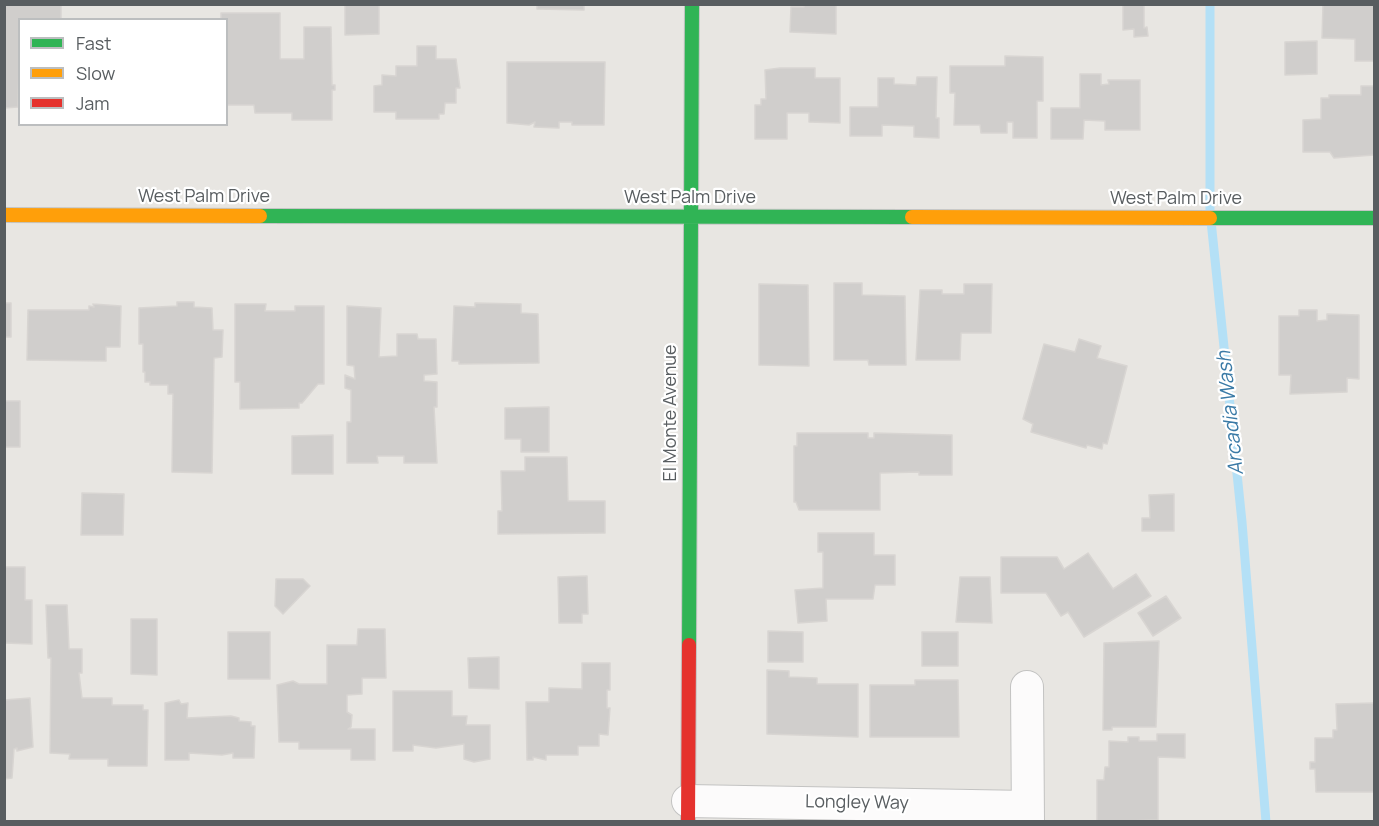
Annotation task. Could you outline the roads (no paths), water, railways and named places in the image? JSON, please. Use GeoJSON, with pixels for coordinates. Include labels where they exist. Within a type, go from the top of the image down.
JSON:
{"type":"FeatureCollection","features":[{"type":"Feature","properties":{"kind":"street","name":"El Monte Avenue"},"geometry":{"type":"LineString","coordinates":[[688,811],[692,4]]}},
{"type":"Feature","properties":{"kind":"street","name":"West Palm Drive"},"geometry":{"type":"LineString","coordinates":[[4,214],[1374,218]]}},
{"type":"Feature","properties":{"kind":"street","name":"Longley Way"},"geometry":{"type":"LineString","coordinates":[[688,811],[1028,814],[1027,687]]}},
{"type":"Feature","properties":{"kind":"waterway","name":"Arcadia Wash"},"geometry":{"type":"LineString","coordinates":[[1210,4],[1210,211],[1242,522],[1266,822]]}}]}
